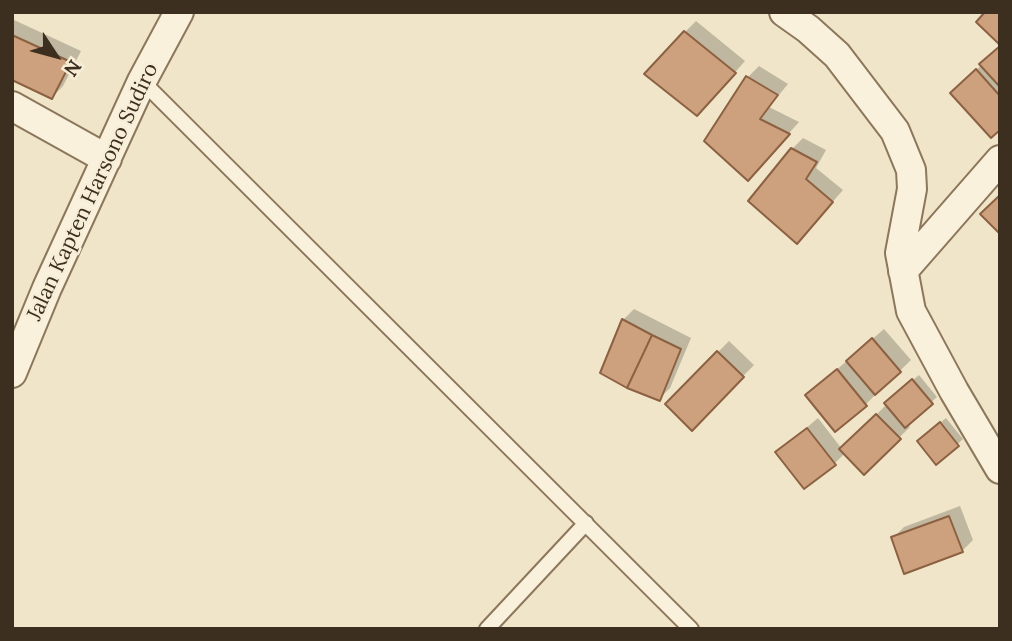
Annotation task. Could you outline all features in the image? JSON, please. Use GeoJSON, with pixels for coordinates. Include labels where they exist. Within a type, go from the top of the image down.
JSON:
{"type":"FeatureCollection","features":[{"type":"Feature","properties":{"kind":"street","name":"Jalan Kapten Harsono Sudiro"},"geometry":{"type":"LineString","coordinates":[[12,373],[47,288],[142,81],[179,12]]}},
{"type":"Feature","properties":{"kind":"street"},"geometry":{"type":"LineString","coordinates":[[784,12],[837,55],[895,131],[911,170],[912,190],[900,248],[911,311],[1000,469]]}},
{"type":"Feature","properties":{"kind":"street"},"geometry":{"type":"LineString","coordinates":[[12,106],[107,159]]}},
{"type":"Feature","properties":{"kind":"street"},"geometry":{"type":"LineString","coordinates":[[903,271],[1000,160]]}},
{"type":"Feature","properties":{"kind":"lane"},"geometry":{"type":"LineString","coordinates":[[142,81],[691,629]]}},
{"type":"Feature","properties":{"kind":"lane"},"geometry":{"type":"LineString","coordinates":[[487,629],[586,523]]}},
{"type":"Feature","properties":{"kind":"building"},"geometry":{"type":"Polygon","coordinates":[[[985,12],[1000,12],[1000,45],[976,22],[985,12]]]}},
{"type":"Feature","properties":{"kind":"building"},"geometry":{"type":"Polygon","coordinates":[[[684,31],[736,73],[697,116],[644,74],[684,31]]]}},
{"type":"Feature","properties":{"kind":"building"},"geometry":{"type":"Polygon","coordinates":[[[12,35],[71,62],[52,99],[12,80],[12,35]]]}},
{"type":"Feature","properties":{"kind":"building"},"geometry":{"type":"Polygon","coordinates":[[[1000,46],[1000,87],[979,64],[1000,46]]]}},
{"type":"Feature","properties":{"kind":"building"},"geometry":{"type":"Polygon","coordinates":[[[976,69],[1000,96],[1000,130],[991,138],[950,93],[976,69]]]}},
{"type":"Feature","properties":{"kind":"building"},"geometry":{"type":"Polygon","coordinates":[[[746,76],[778,95],[760,119],[790,134],[748,181],[704,141],[746,76]]]}},
{"type":"Feature","properties":{"kind":"building"},"geometry":{"type":"Polygon","coordinates":[[[791,148],[817,162],[806,179],[833,202],[797,244],[748,201],[791,148]]]}},
{"type":"Feature","properties":{"kind":"building"},"geometry":{"type":"Polygon","coordinates":[[[1000,195],[1000,234],[980,214],[1000,195]]]}},
{"type":"Feature","properties":{"kind":"building"},"geometry":{"type":"Polygon","coordinates":[[[622,319],[652,335],[627,388],[600,373],[622,319]]]}},
{"type":"Feature","properties":{"kind":"building"},"geometry":{"type":"Polygon","coordinates":[[[652,335],[681,349],[660,401],[627,388],[652,335]]]}},
{"type":"Feature","properties":{"kind":"building"},"geometry":{"type":"Polygon","coordinates":[[[872,338],[901,372],[875,395],[846,361],[872,338]]]}},
{"type":"Feature","properties":{"kind":"building"},"geometry":{"type":"Polygon","coordinates":[[[717,351],[744,377],[692,431],[665,404],[717,351]]]}},
{"type":"Feature","properties":{"kind":"building"},"geometry":{"type":"Polygon","coordinates":[[[837,369],[867,406],[835,432],[805,395],[837,369]]]}},
{"type":"Feature","properties":{"kind":"building"},"geometry":{"type":"Polygon","coordinates":[[[912,379],[933,404],[905,428],[884,403],[912,379]]]}},
{"type":"Feature","properties":{"kind":"building"},"geometry":{"type":"Polygon","coordinates":[[[876,414],[901,439],[864,475],[839,449],[876,414]]]}},
{"type":"Feature","properties":{"kind":"building"},"geometry":{"type":"Polygon","coordinates":[[[940,422],[959,446],[936,465],[917,441],[940,422]]]}},
{"type":"Feature","properties":{"kind":"building"},"geometry":{"type":"Polygon","coordinates":[[[807,428],[836,465],[804,489],[775,452],[807,428]]]}},
{"type":"Feature","properties":{"kind":"building"},"geometry":{"type":"Polygon","coordinates":[[[949,516],[963,552],[904,574],[891,537],[949,516]]]}}]}
